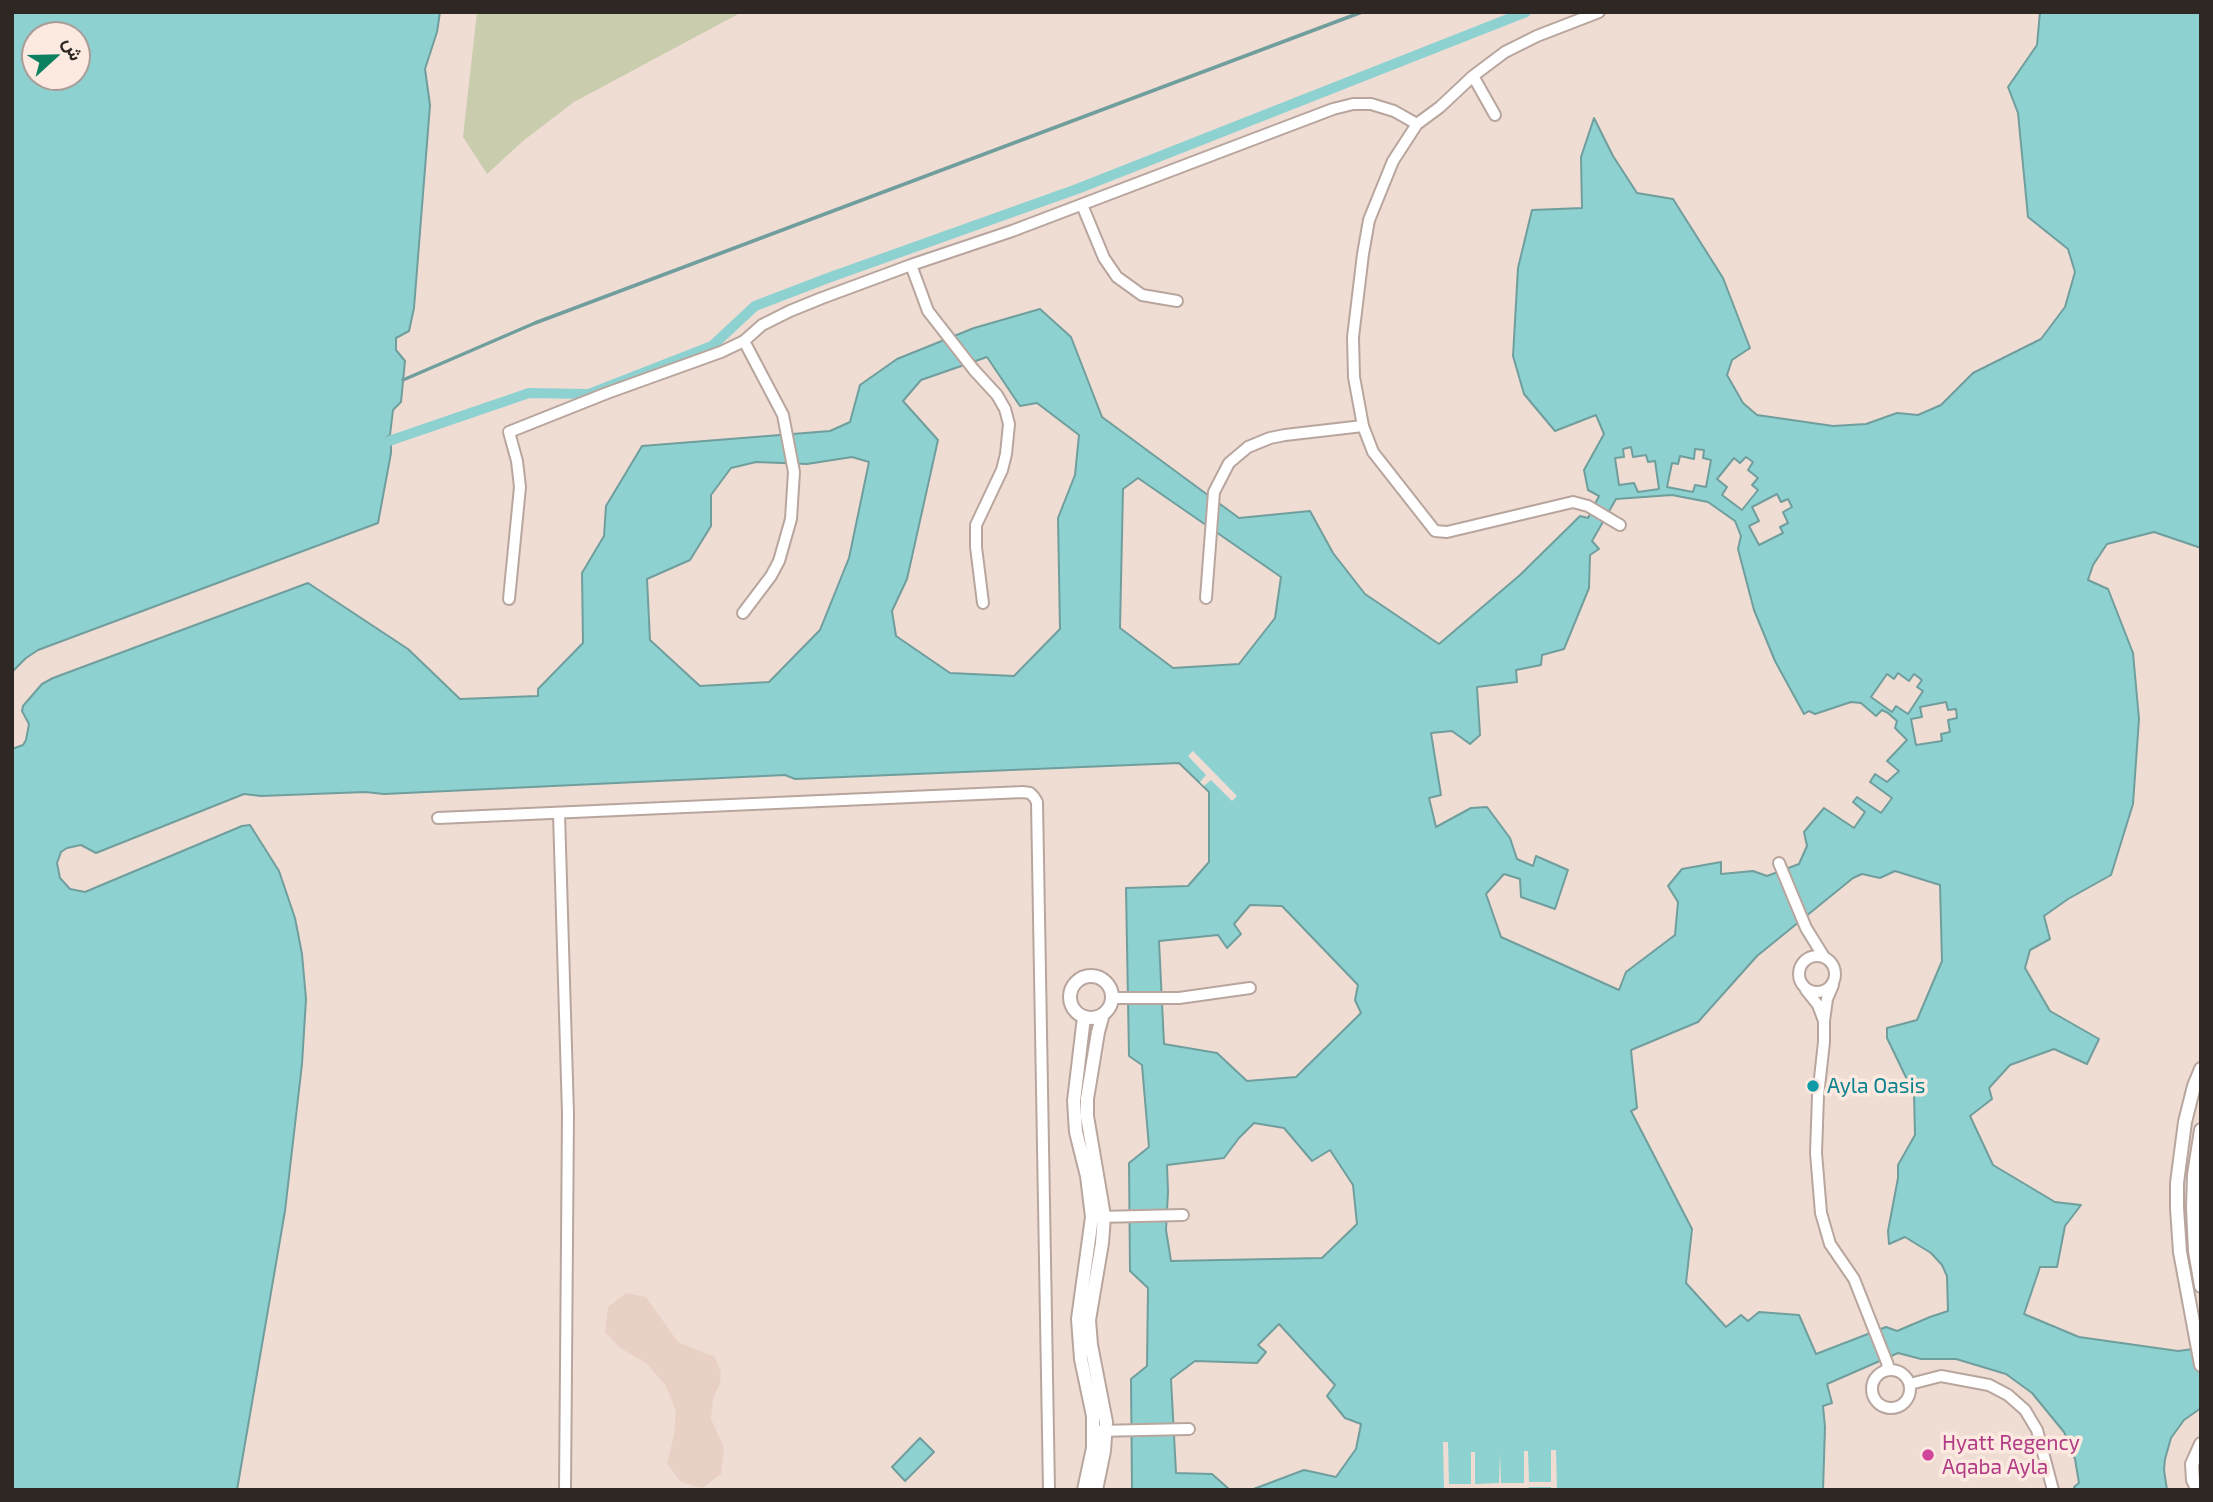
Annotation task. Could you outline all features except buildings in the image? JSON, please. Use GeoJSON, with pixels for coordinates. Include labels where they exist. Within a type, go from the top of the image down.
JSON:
{"type":"FeatureCollection","features":[{"type":"Feature","properties":{"kind":"street"},"geometry":{"type":"LineString","coordinates":[[1599,12],[1520,44],[1473,76],[1417,124],[1393,161],[1369,219],[1353,337],[1354,377],[1363,426],[1373,452],[1435,531],[1447,531],[1573,502],[1588,506],[1620,525]]}},
{"type":"Feature","properties":{"kind":"street"},"geometry":{"type":"LineString","coordinates":[[1473,76],[1495,115]]}},
{"type":"Feature","properties":{"kind":"street"},"geometry":{"type":"LineString","coordinates":[[509,599],[520,487],[517,461],[509,432],[721,352],[744,341],[762,325],[790,310],[1082,205],[1343,106],[1361,104],[1384,107],[1417,124]]}},
{"type":"Feature","properties":{"kind":"street"},"geometry":{"type":"LineString","coordinates":[[1082,205],[1104,258],[1117,277],[1142,295],[1177,301]]}},
{"type":"Feature","properties":{"kind":"street"},"geometry":{"type":"LineString","coordinates":[[911,265],[928,311],[997,395],[1009,424],[1002,470],[976,525],[983,603]]}},
{"type":"Feature","properties":{"kind":"street"},"geometry":{"type":"LineString","coordinates":[[743,613],[771,576],[783,551],[792,519],[794,472],[783,415],[744,341]]}},
{"type":"Feature","properties":{"kind":"street"},"geometry":{"type":"LineString","coordinates":[[1206,598],[1214,492],[1229,463],[1248,447],[1285,435],[1363,426]]}},
{"type":"Feature","properties":{"kind":"street"},"geometry":{"type":"LineString","coordinates":[[438,818],[1023,792],[1034,797],[1037,802],[1049,1490]]}},
{"type":"Feature","properties":{"kind":"street"},"geometry":{"type":"LineString","coordinates":[[559,814],[568,1114],[565,1490]]}},
{"type":"Feature","properties":{"kind":"street"},"geometry":{"type":"LineString","coordinates":[[1779,863],[1807,929],[1824,957],[1835,969],[1824,1021],[1818,1096],[1816,1153],[1821,1213],[1830,1244],[1854,1279],[1887,1368]]}},
{"type":"Feature","properties":{"kind":"street"},"geometry":{"type":"LineString","coordinates":[[1807,929],[1806,960],[1799,977],[1818,1005],[1824,1021]]}},
{"type":"Feature","properties":{"kind":"street"},"geometry":{"type":"LineString","coordinates":[[1806,960],[1824,957]]}},
{"type":"Feature","properties":{"kind":"street"},"geometry":{"type":"LineString","coordinates":[[1104,1014],[1084,1017],[1073,1009],[1070,1002],[1072,988],[1076,982],[1088,976],[1102,980],[1118,998]]}},
{"type":"Feature","properties":{"kind":"street"},"geometry":{"type":"LineString","coordinates":[[1805,988],[1819,993],[1833,985]]}},
{"type":"Feature","properties":{"kind":"street"},"geometry":{"type":"LineString","coordinates":[[1097,1490],[1104,1406],[1091,1345],[1089,1320],[1102,1243],[1103,1217],[1087,1116],[1087,1099],[1098,1032],[1104,1014],[1118,998],[1179,998],[1250,988]]}},
{"type":"Feature","properties":{"kind":"street"},"geometry":{"type":"LineString","coordinates":[[1084,1017],[1074,1091],[1074,1113],[1088,1186],[1103,1217]]}},
{"type":"Feature","properties":{"kind":"street"},"geometry":{"type":"LineString","coordinates":[[2201,1069],[2185,1122],[2177,1196],[2178,1231],[2201,1365]]}},
{"type":"Feature","properties":{"kind":"street"},"geometry":{"type":"LineString","coordinates":[[2201,1130],[2196,1157],[2193,1208],[2195,1251],[2201,1286]]}},
{"type":"Feature","properties":{"kind":"street"},"geometry":{"type":"LineString","coordinates":[[1103,1217],[1183,1215]]}},
{"type":"Feature","properties":{"kind":"street"},"geometry":{"type":"LineString","coordinates":[[1887,1368],[1901,1372],[1910,1384],[1911,1391],[1904,1404],[1897,1408],[1882,1406],[1871,1388],[1879,1374],[1887,1368]]}},
{"type":"Feature","properties":{"kind":"street"},"geometry":{"type":"LineString","coordinates":[[1910,1384],[1941,1376],[1989,1384],[2008,1395],[2025,1410],[2037,1430],[2053,1490]]}},
{"type":"Feature","properties":{"kind":"street"},"geometry":{"type":"LineString","coordinates":[[1100,1431],[1189,1429]]}},
{"type":"Feature","properties":{"kind":"street"},"geometry":{"type":"LineString","coordinates":[[1084,1490],[1093,1448],[1100,1431]]}},
{"type":"Feature","properties":{"kind":"street"},"geometry":{"type":"LineString","coordinates":[[2196,1489],[2192,1464],[2201,1444]]}},
{"type":"Feature","properties":{"kind":"shaded area"},"geometry":{"type":"Polygon","coordinates":[[[626,1293],[646,1297],[678,1342],[715,1357],[721,1371],[720,1384],[713,1398],[711,1419],[724,1448],[721,1474],[702,1488],[681,1482],[667,1464],[676,1411],[666,1386],[646,1363],[620,1348],[605,1332],[608,1307],[626,1293]]]}},
{"type":"Feature","properties":{"kind":"green space"},"geometry":{"type":"Polygon","coordinates":[[[477,12],[742,12],[574,102],[523,141],[487,174],[463,137],[477,12]]]}},
{"type":"Feature","properties":{"kind":"water"},"geometry":{"type":"Polygon","coordinates":[[[12,12],[440,12],[437,32],[425,69],[430,105],[414,308],[409,331],[396,338],[396,350],[405,361],[401,402],[393,410],[390,435],[385,438],[386,445],[391,445],[391,453],[378,523],[38,650],[12,672],[12,12]]]}},
{"type":"Feature","properties":{"kind":"water","name":"Ayla Oasis"},"geometry":{"type":"Polygon","coordinates":[[[2040,12],[2201,12],[2201,548],[2154,532],[2107,544],[2093,565],[2088,580],[2108,589],[2133,653],[2139,719],[2133,804],[2111,875],[2044,916],[2050,939],[2030,950],[2025,968],[2050,1011],[2099,1039],[2087,1064],[2054,1049],[2010,1065],[1989,1088],[1992,1099],[1970,1116],[1993,1165],[2055,1202],[2081,1205],[2065,1226],[2057,1267],[2040,1267],[2024,1314],[2079,1337],[2178,1351],[2201,1348],[2201,1408],[2184,1420],[2171,1438],[2164,1470],[2167,1490],[2076,1490],[2074,1487],[2079,1483],[2075,1459],[2064,1432],[2032,1393],[2006,1374],[1956,1359],[1921,1359],[1898,1353],[1827,1384],[1832,1403],[1823,1406],[1823,1490],[1251,1490],[1304,1470],[1336,1477],[1356,1449],[1361,1424],[1345,1418],[1327,1396],[1335,1385],[1279,1324],[1258,1345],[1266,1352],[1257,1363],[1195,1361],[1171,1379],[1176,1473],[1212,1474],[1230,1490],[1132,1490],[1131,1379],[1147,1366],[1148,1288],[1130,1271],[1129,1163],[1149,1147],[1142,1065],[1129,1056],[1126,888],[1188,886],[1209,862],[1209,792],[1179,763],[795,779],[785,775],[384,794],[244,794],[96,853],[81,845],[67,848],[61,852],[57,863],[60,878],[70,889],[85,892],[250,825],[279,871],[295,918],[306,999],[302,1064],[285,1211],[237,1490],[12,1490],[12,749],[23,745],[26,740],[29,724],[22,711],[23,706],[42,684],[308,583],[408,649],[460,699],[538,696],[538,689],[583,643],[582,573],[604,536],[606,506],[642,446],[830,431],[850,422],[860,385],[897,359],[974,328],[1040,309],[1071,337],[1102,417],[1239,518],[1310,511],[1333,553],[1365,594],[1439,644],[1520,575],[1580,516],[1588,518],[1599,496],[1588,490],[1584,470],[1604,434],[1596,415],[1555,431],[1524,394],[1513,356],[1518,268],[1532,210],[1582,208],[1581,157],[1594,118],[1613,156],[1637,193],[1673,199],[1723,278],[1750,348],[1732,360],[1727,375],[1743,403],[1757,415],[1833,426],[1866,424],[1897,413],[1918,415],[1941,405],[1973,373],[2041,339],[2065,307],[2075,272],[2068,249],[2028,217],[2018,113],[2008,87],[2037,45],[2040,12]],[[987,357],[921,380],[903,401],[938,440],[907,579],[892,611],[896,636],[950,673],[1014,676],[1060,629],[1058,518],[1075,475],[1079,435],[1037,403],[1020,406],[987,357]],[[1631,447],[1623,449],[1624,457],[1615,458],[1619,485],[1634,483],[1638,492],[1659,489],[1655,461],[1648,462],[1646,455],[1633,457],[1631,447]],[[1695,449],[1694,459],[1680,456],[1678,464],[1672,463],[1667,487],[1693,492],[1695,485],[1706,487],[1711,460],[1703,458],[1704,450],[1695,449]],[[852,457],[807,464],[756,462],[731,468],[711,495],[711,526],[690,560],[647,579],[650,640],[700,686],[769,682],[820,630],[849,558],[869,462],[852,457]],[[1746,457],[1740,463],[1734,458],[1717,479],[1727,487],[1722,495],[1742,510],[1758,490],[1752,485],[1758,478],[1748,470],[1753,462],[1746,457]],[[1138,478],[1123,489],[1120,628],[1173,668],[1239,664],[1275,618],[1281,577],[1138,478]],[[1777,494],[1752,507],[1759,521],[1749,526],[1759,545],[1783,533],[1780,527],[1788,523],[1783,512],[1792,507],[1788,499],[1781,502],[1777,494]],[[1672,495],[1616,499],[1592,541],[1599,549],[1590,555],[1589,588],[1564,649],[1542,655],[1541,665],[1516,670],[1517,682],[1477,687],[1480,735],[1470,744],[1452,731],[1431,733],[1441,795],[1429,798],[1436,827],[1471,808],[1487,807],[1510,838],[1517,859],[1533,866],[1536,856],[1568,870],[1555,909],[1521,897],[1520,879],[1504,874],[1486,894],[1501,937],[1619,990],[1626,972],[1675,935],[1678,902],[1668,886],[1682,869],[1721,862],[1721,874],[1753,871],[1767,876],[1799,864],[1807,846],[1804,832],[1824,808],[1854,828],[1865,812],[1853,802],[1857,797],[1881,813],[1892,798],[1870,782],[1875,774],[1887,782],[1899,771],[1887,761],[1907,740],[1895,728],[1897,721],[1888,713],[1882,710],[1876,716],[1861,703],[1851,702],[1815,714],[1809,711],[1804,714],[1775,661],[1754,610],[1738,549],[1741,536],[1735,521],[1708,502],[1672,495]],[[1898,673],[1894,679],[1887,674],[1871,697],[1892,712],[1896,706],[1908,714],[1923,691],[1917,687],[1922,680],[1914,674],[1909,681],[1898,673]],[[1946,702],[1920,707],[1922,717],[1911,719],[1916,745],[1942,741],[1941,734],[1950,732],[1948,720],[1957,718],[1956,709],[1948,710],[1946,702]],[[1895,871],[1880,878],[1862,874],[1853,878],[1757,956],[1698,1022],[1631,1050],[1637,1108],[1631,1111],[1692,1229],[1686,1283],[1726,1327],[1741,1315],[1748,1321],[1759,1312],[1799,1315],[1816,1354],[1886,1327],[1897,1331],[1948,1311],[1947,1276],[1942,1265],[1931,1253],[1905,1237],[1889,1244],[1888,1231],[1898,1165],[1915,1135],[1914,1094],[1887,1038],[1887,1028],[1917,1020],[1942,961],[1940,885],[1895,871]],[[1250,905],[1234,924],[1241,934],[1227,948],[1218,935],[1159,941],[1164,1044],[1217,1053],[1247,1081],[1296,1077],[1361,1013],[1355,1000],[1358,985],[1282,906],[1250,905]],[[1254,1123],[1224,1158],[1167,1165],[1166,1230],[1171,1261],[1322,1258],[1357,1224],[1353,1185],[1330,1150],[1312,1161],[1284,1128],[1254,1123]]]}},
{"type":"Feature","properties":{"kind":"water"},"geometry":{"type":"Polygon","coordinates":[[[920,1438],[934,1452],[905,1481],[892,1467],[920,1438]]]}},
{"type":"Feature","properties":{"kind":"pier"},"geometry":{"type":"Polygon","coordinates":[[[1193,751],[1237,796],[1232,801],[1211,780],[1204,786],[1200,782],[1206,775],[1188,756],[1193,751]]]}},
{"type":"Feature","properties":{"kind":"pier"},"geometry":{"type":"Polygon","coordinates":[[[1443,1442],[1448,1442],[1449,1484],[1471,1484],[1471,1452],[1475,1452],[1475,1484],[1499,1483],[1500,1452],[1501,1483],[1524,1483],[1524,1451],[1528,1451],[1529,1482],[1551,1482],[1551,1450],[1556,1450],[1557,1490],[1551,1490],[1551,1487],[1529,1487],[1528,1490],[1444,1490],[1443,1442]]]}},
{"type":"Feature","properties":{"kind":"waterway"},"geometry":{"type":"LineString","coordinates":[[403,380],[535,323],[1362,12]]}},
{"type":"Feature","properties":{"kind":"waterway"},"geometry":{"type":"LineString","coordinates":[[386,442],[529,393],[589,394],[712,346],[755,306],[1077,189],[1526,12]]}},
{"type":"Feature","properties":{"kind":"place","name":"Ayla Oasis"},"geometry":{"type":"Point","coordinates":[1813,1086]}},
{"type":"Feature","properties":{"kind":"place","name":"Hyatt Regency Aqaba Ayla"},"geometry":{"type":"Point","coordinates":[1928,1455]}}]}
